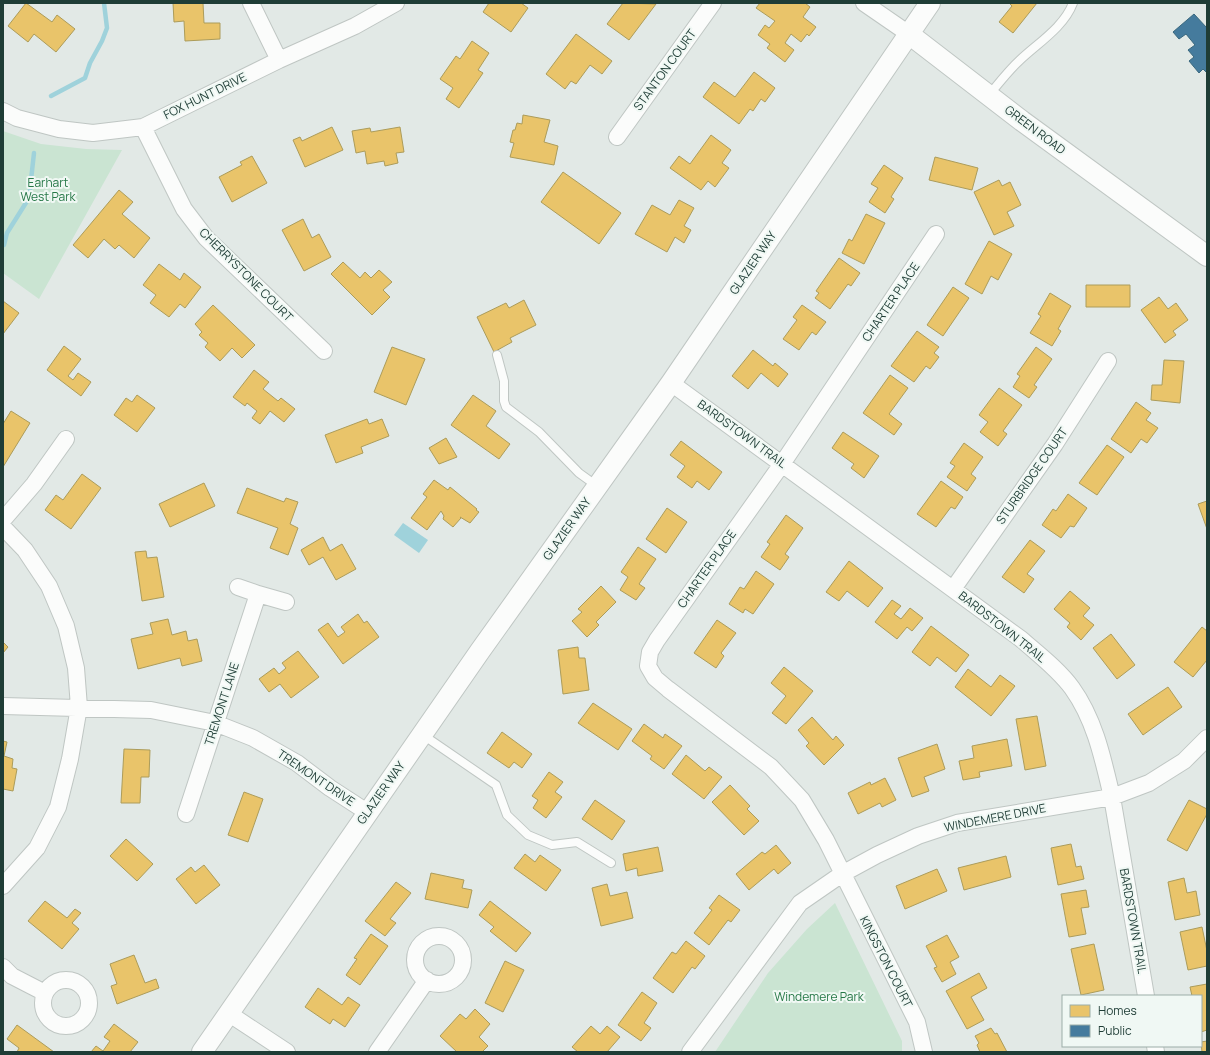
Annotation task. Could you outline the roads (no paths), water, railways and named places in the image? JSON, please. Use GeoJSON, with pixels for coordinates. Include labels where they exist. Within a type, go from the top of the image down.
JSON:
{"type":"FeatureCollection","features":[{"type":"Feature","properties":{"kind":"street"},"geometry":{"type":"LineString","coordinates":[[252,3],[279,60]]}},
{"type":"Feature","properties":{"kind":"street","name":"FOX HUNT DRIVE"},"geometry":{"type":"LineString","coordinates":[[3,111],[17,118],[59,129],[93,133],[143,127],[279,60],[355,26],[396,3]]}},
{"type":"Feature","properties":{"kind":"street","name":"STANTON COURT"},"geometry":{"type":"LineString","coordinates":[[617,137],[713,3]]}},
{"type":"Feature","properties":{"kind":"street","name":"GREEN ROAD"},"geometry":{"type":"LineString","coordinates":[[864,3],[909,34],[988,95],[1207,256]]}},
{"type":"Feature","properties":{"kind":"street","name":"GLAZIER WAY"},"geometry":{"type":"LineString","coordinates":[[202,1052],[367,812],[671,383],[930,3]]}},
{"type":"Feature","properties":{"kind":"street","name":"CHERRYSTONE COURT"},"geometry":{"type":"LineString","coordinates":[[143,127],[184,209],[206,238],[324,351]]}},
{"type":"Feature","properties":{"kind":"street","name":"CHARTER PLACE"},"geometry":{"type":"LineString","coordinates":[[842,874],[826,840],[802,800],[771,767],[668,690],[655,678],[648,666],[650,652],[782,464],[936,234]]}},
{"type":"Feature","properties":{"kind":"street","name":"STURBRIDGE COURT"},"geometry":{"type":"LineString","coordinates":[[953,589],[1055,444],[1108,361]]}},
{"type":"Feature","properties":{"kind":"street","name":"BARDSTOWN TRAIL"},"geometry":{"type":"LineString","coordinates":[[671,383],[1021,639],[1048,662],[1072,687],[1089,717],[1100,746],[1112,797],[1146,995]]}},
{"type":"Feature","properties":{"kind":"street"},"geometry":{"type":"LineString","coordinates":[[3,520],[34,484],[66,439]]}},
{"type":"Feature","properties":{"kind":"street"},"geometry":{"type":"LineString","coordinates":[[3,527],[25,550],[49,586],[66,626],[76,668],[78,707],[70,759],[58,807],[37,848],[3,886]]}},
{"type":"Feature","properties":{"kind":"street"},"geometry":{"type":"LineString","coordinates":[[238,587],[286,602]]}},
{"type":"Feature","properties":{"kind":"street","name":"TREMONT LANE"},"geometry":{"type":"LineString","coordinates":[[186,814],[258,594]]}},
{"type":"Feature","properties":{"kind":"street","name":"TREMONT DRIVE"},"geometry":{"type":"LineString","coordinates":[[3,706],[151,710],[215,723],[253,738],[297,763],[330,788],[367,812]]}},
{"type":"Feature","properties":{"kind":"street","name":"WINDEMERE DRIVE"},"geometry":{"type":"LineString","coordinates":[[690,1052],[800,903],[842,874],[877,854],[911,839],[957,823],[1112,797],[1154,780],[1184,761],[1207,738]]}},
{"type":"Feature","properties":{"kind":"street","name":"KINGSTON COURT"},"geometry":{"type":"LineString","coordinates":[[842,874],[917,1022],[924,1052]]}},
{"type":"Feature","properties":{"kind":"street"},"geometry":{"type":"LineString","coordinates":[[3,967],[12,976],[45,993]]}},
{"type":"Feature","properties":{"kind":"street"},"geometry":{"type":"LineString","coordinates":[[377,1052],[427,980]]}},
{"type":"Feature","properties":{"kind":"street"},"geometry":{"type":"LineString","coordinates":[[228,1013],[287,1052]]}},
{"type":"Feature","properties":{"kind":"lane"},"geometry":{"type":"LineString","coordinates":[[988,95],[1020,60],[1060,24],[1070,11],[1073,3]]}},
{"type":"Feature","properties":{"kind":"lane"},"geometry":{"type":"LineString","coordinates":[[497,355],[504,381],[504,401],[506,408],[539,432],[579,473],[597,486]]}},
{"type":"Feature","properties":{"kind":"lane"},"geometry":{"type":"LineString","coordinates":[[422,734],[496,785],[507,816],[528,836],[552,845],[577,842],[612,863]]}},
{"type":"Feature","properties":{"kind":"water"},"geometry":{"type":"Polygon","coordinates":[[[403,523],[428,540],[419,553],[394,535],[403,523]]]}},
{"type":"Feature","properties":{"kind":"waterway"},"geometry":{"type":"LineString","coordinates":[[51,96],[85,78],[90,63],[107,28],[104,3]]}},
{"type":"Feature","properties":{"kind":"waterway"},"geometry":{"type":"LineString","coordinates":[[4,245],[7,233],[29,198],[34,153]]}},
{"type":"Feature","properties":{"kind":"park label","name":"Earhart West Park"},"geometry":{"type":"Point","coordinates":[48,190]}},
{"type":"Feature","properties":{"kind":"park label","name":"Windemere Park"},"geometry":{"type":"Point","coordinates":[819,997]}}]}
